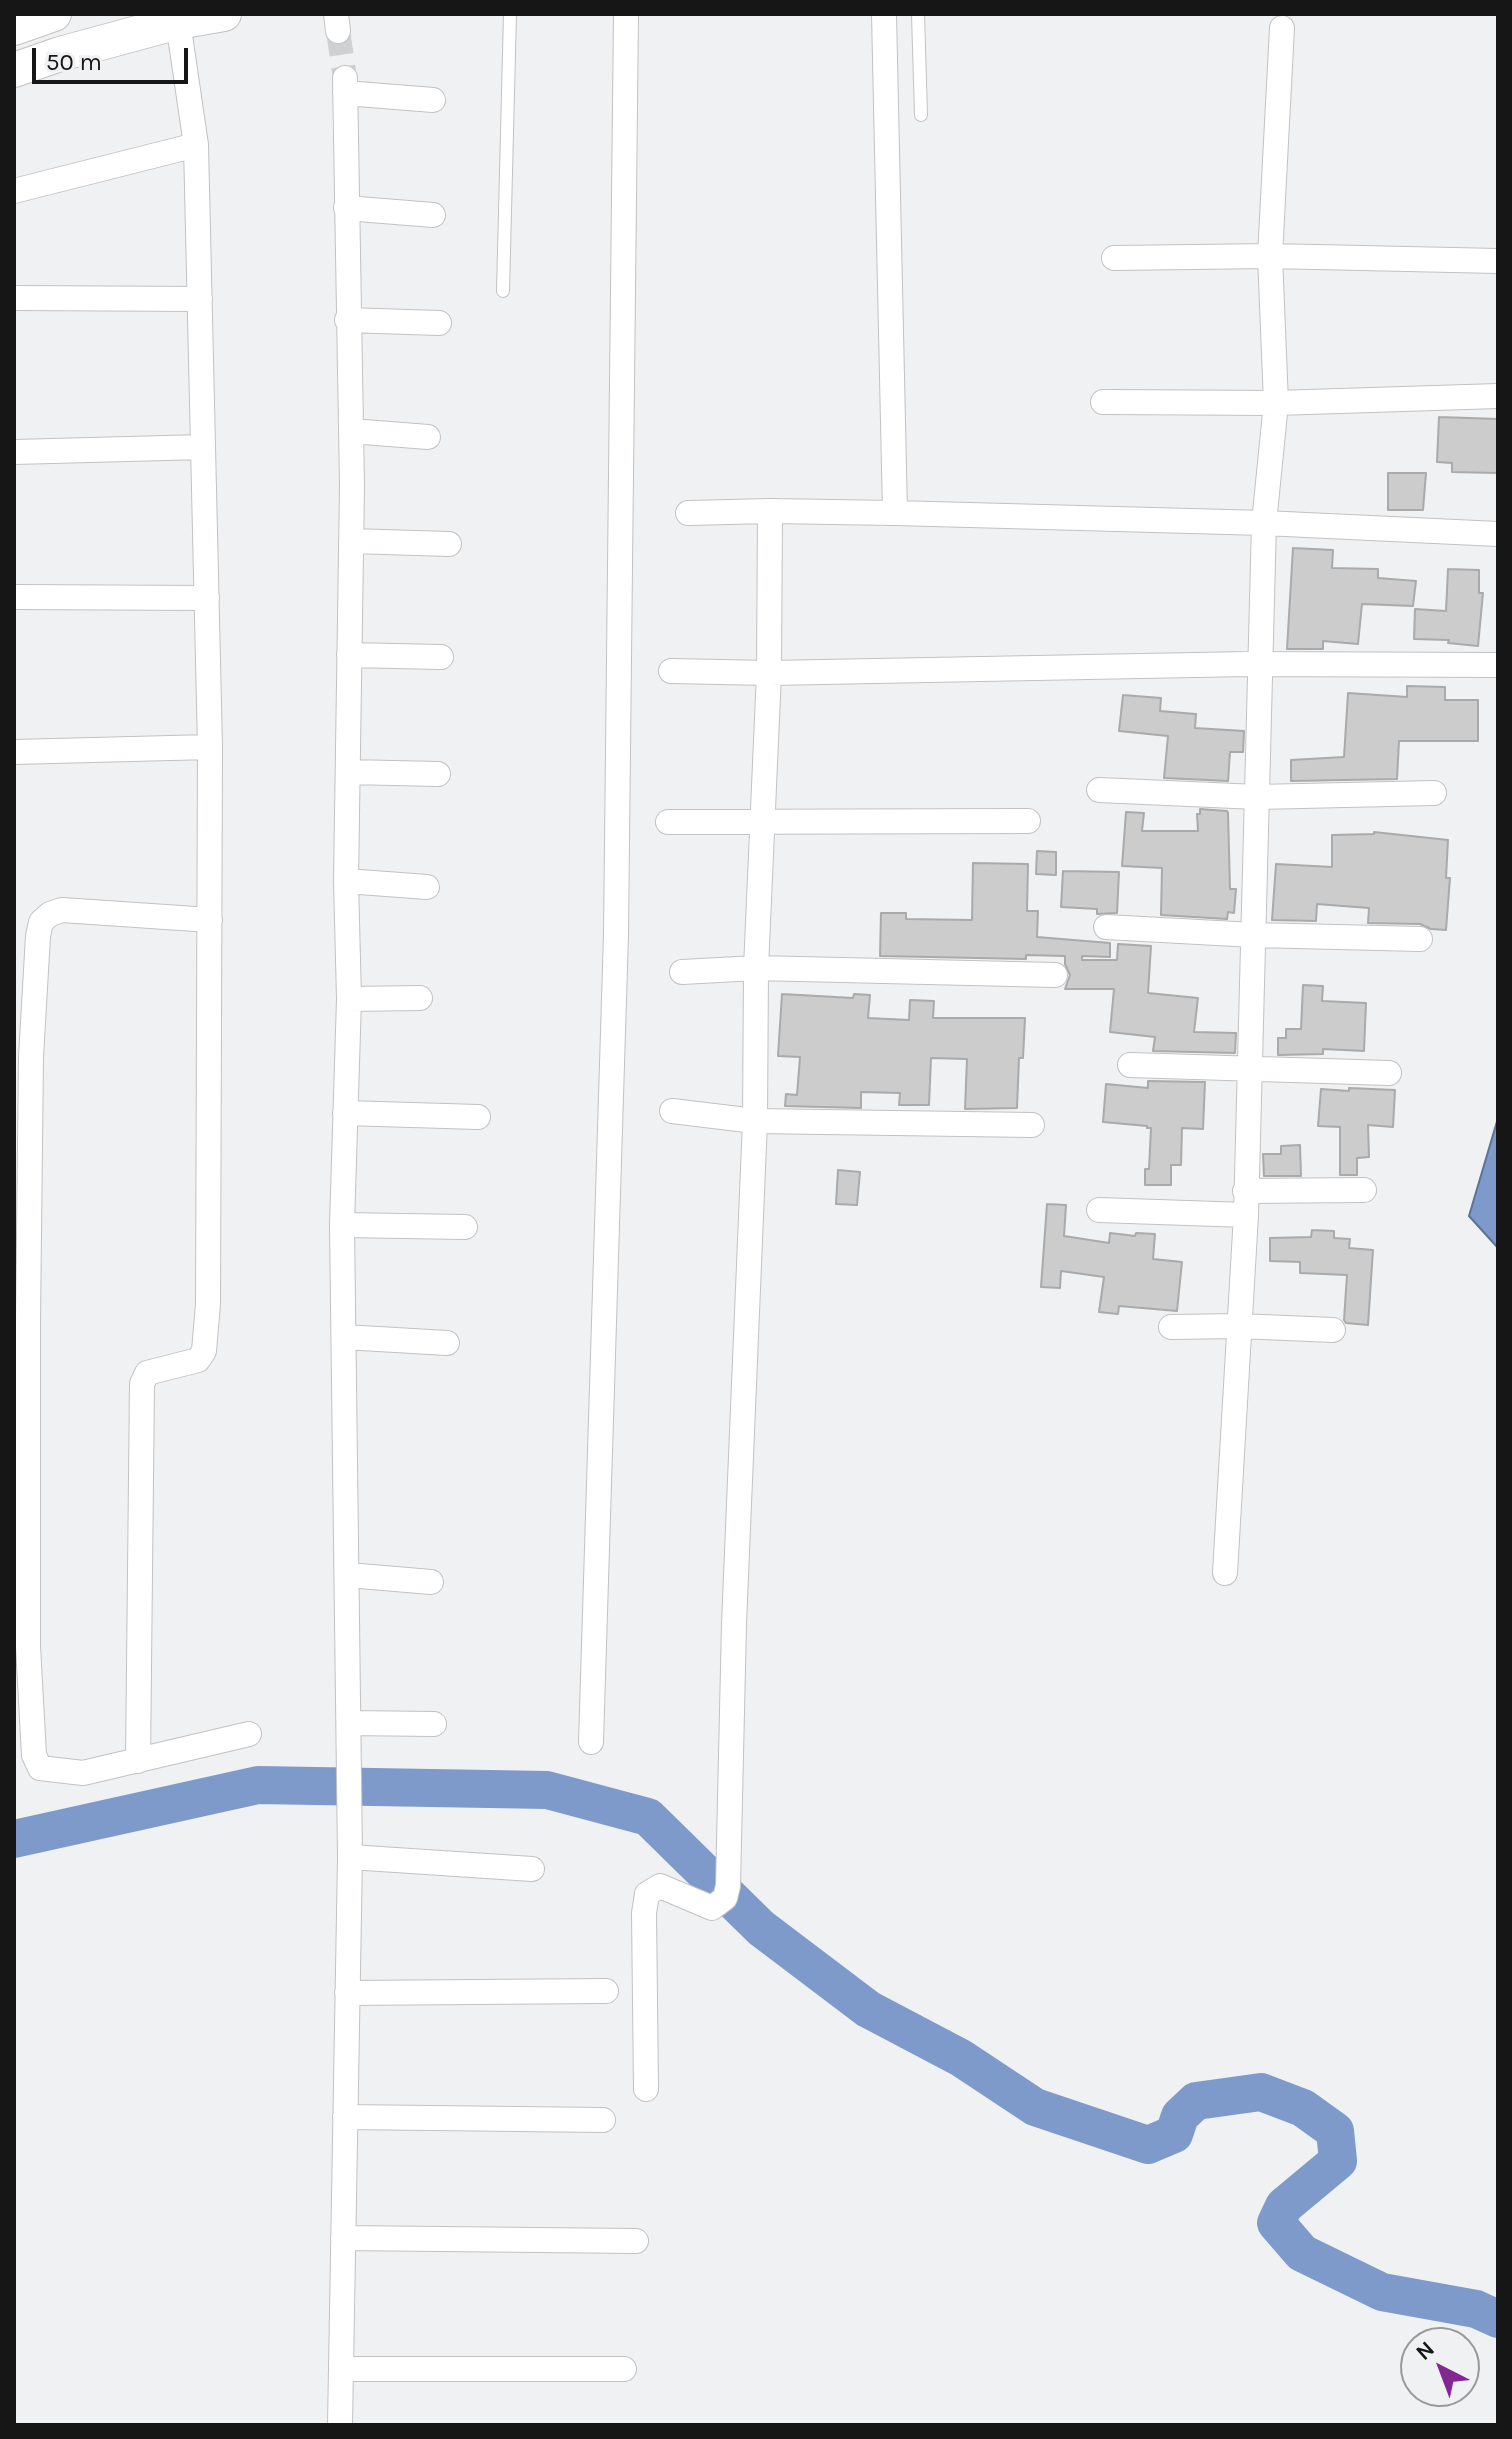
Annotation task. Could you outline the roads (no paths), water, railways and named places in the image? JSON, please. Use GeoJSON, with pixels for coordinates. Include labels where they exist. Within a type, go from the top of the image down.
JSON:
{"type":"FeatureCollection","features":[{"type":"Feature","properties":{"kind":"main road"},"geometry":{"type":"LineString","coordinates":[[14,28],[54,14]]}},
{"type":"Feature","properties":{"kind":"main road"},"geometry":{"type":"LineString","coordinates":[[14,70],[60,54],[178,22],[224,14]]}},
{"type":"Feature","properties":{"kind":"street"},"geometry":{"type":"LineString","coordinates":[[591,1742],[616,935],[626,14]]}},
{"type":"Feature","properties":{"kind":"street"},"geometry":{"type":"LineString","coordinates":[[884,14],[895,513]]}},
{"type":"Feature","properties":{"kind":"street"},"geometry":{"type":"LineString","coordinates":[[138,1761],[142,1384],[147,1373],[198,1360],[204,1351],[207,1319],[210,747],[207,598],[196,145],[178,22]]}},
{"type":"Feature","properties":{"kind":"street"},"geometry":{"type":"LineString","coordinates":[[1225,1573],[1246,1203],[1264,523],[1276,403],[1270,256],[1282,28]]}},
{"type":"Feature","properties":{"kind":"street"},"geometry":{"type":"LineString","coordinates":[[340,2425],[350,1857],[342,1225],[349,999],[346,881],[351,541],[345,85],[433,100]]}},
{"type":"Feature","properties":{"kind":"street"},"geometry":{"type":"LineString","coordinates":[[14,191],[196,145]]}},
{"type":"Feature","properties":{"kind":"street"},"geometry":{"type":"LineString","coordinates":[[346,208],[433,215]]}},
{"type":"Feature","properties":{"kind":"street"},"geometry":{"type":"LineString","coordinates":[[1114,258],[1270,256],[1498,261]]}},
{"type":"Feature","properties":{"kind":"street"},"geometry":{"type":"LineString","coordinates":[[14,298],[200,299]]}},
{"type":"Feature","properties":{"kind":"street"},"geometry":{"type":"LineString","coordinates":[[347,320],[439,323]]}},
{"type":"Feature","properties":{"kind":"street"},"geometry":{"type":"LineString","coordinates":[[1103,402],[1276,403],[1498,396]]}},
{"type":"Feature","properties":{"kind":"street"},"geometry":{"type":"LineString","coordinates":[[351,431],[428,437]]}},
{"type":"Feature","properties":{"kind":"street"},"geometry":{"type":"LineString","coordinates":[[14,452],[203,447]]}},
{"type":"Feature","properties":{"kind":"street"},"geometry":{"type":"LineString","coordinates":[[646,2089],[644,1913],[647,1894],[660,1886],[712,1908],[725,1898],[728,1886],[734,1624],[755,1121],[756,968],[769,673],[770,511]]}},
{"type":"Feature","properties":{"kind":"street"},"geometry":{"type":"LineString","coordinates":[[688,513],[895,513],[1264,523],[1498,534]]}},
{"type":"Feature","properties":{"kind":"street"},"geometry":{"type":"LineString","coordinates":[[351,541],[449,544]]}},
{"type":"Feature","properties":{"kind":"street"},"geometry":{"type":"LineString","coordinates":[[14,597],[207,598]]}},
{"type":"Feature","properties":{"kind":"street"},"geometry":{"type":"LineString","coordinates":[[349,655],[441,657]]}},
{"type":"Feature","properties":{"kind":"street"},"geometry":{"type":"LineString","coordinates":[[671,671],[769,673],[1260,664],[1498,665]]}},
{"type":"Feature","properties":{"kind":"street"},"geometry":{"type":"LineString","coordinates":[[14,752],[210,747]]}},
{"type":"Feature","properties":{"kind":"street"},"geometry":{"type":"LineString","coordinates":[[348,772],[438,774]]}},
{"type":"Feature","properties":{"kind":"street"},"geometry":{"type":"LineString","coordinates":[[1099,790],[1257,797],[1434,793]]}},
{"type":"Feature","properties":{"kind":"street"},"geometry":{"type":"LineString","coordinates":[[668,822],[1028,821]]}},
{"type":"Feature","properties":{"kind":"street"},"geometry":{"type":"LineString","coordinates":[[346,881],[427,887]]}},
{"type":"Feature","properties":{"kind":"street"},"geometry":{"type":"LineString","coordinates":[[210,920],[62,910],[50,914],[41,922],[31,1057],[28,1646],[34,1755],[40,1768],[83,1773],[249,1734]]}},
{"type":"Feature","properties":{"kind":"street"},"geometry":{"type":"LineString","coordinates":[[1106,927],[1420,939]]}},
{"type":"Feature","properties":{"kind":"street"},"geometry":{"type":"LineString","coordinates":[[682,972],[756,968],[1055,975]]}},
{"type":"Feature","properties":{"kind":"street"},"geometry":{"type":"LineString","coordinates":[[349,999],[420,998]]}},
{"type":"Feature","properties":{"kind":"street"},"geometry":{"type":"LineString","coordinates":[[1130,1065],[1389,1073]]}},
{"type":"Feature","properties":{"kind":"street"},"geometry":{"type":"LineString","coordinates":[[672,1111],[755,1121],[1032,1125]]}},
{"type":"Feature","properties":{"kind":"street"},"geometry":{"type":"LineString","coordinates":[[345,1113],[478,1117]]}},
{"type":"Feature","properties":{"kind":"street"},"geometry":{"type":"LineString","coordinates":[[1099,1210],[1246,1203],[1364,1190]]}},
{"type":"Feature","properties":{"kind":"street"},"geometry":{"type":"LineString","coordinates":[[342,1225],[465,1227]]}},
{"type":"Feature","properties":{"kind":"street"},"geometry":{"type":"LineString","coordinates":[[1171,1327],[1333,1330]]}},
{"type":"Feature","properties":{"kind":"street"},"geometry":{"type":"LineString","coordinates":[[344,1337],[447,1343]]}},
{"type":"Feature","properties":{"kind":"street"},"geometry":{"type":"LineString","coordinates":[[348,1575],[431,1582]]}},
{"type":"Feature","properties":{"kind":"street"},"geometry":{"type":"LineString","coordinates":[[349,1723],[434,1724]]}},
{"type":"Feature","properties":{"kind":"street"},"geometry":{"type":"LineString","coordinates":[[350,1857],[532,1869]]}},
{"type":"Feature","properties":{"kind":"street"},"geometry":{"type":"LineString","coordinates":[[347,1993],[606,1991]]}},
{"type":"Feature","properties":{"kind":"street"},"geometry":{"type":"LineString","coordinates":[[345,2117],[603,2120]]}},
{"type":"Feature","properties":{"kind":"street"},"geometry":{"type":"LineString","coordinates":[[343,2238],[636,2241]]}},
{"type":"Feature","properties":{"kind":"street"},"geometry":{"type":"LineString","coordinates":[[341,2369],[624,2369]]}},
{"type":"Feature","properties":{"kind":"lane"},"geometry":{"type":"LineString","coordinates":[[503,291],[510,14]]}},
{"type":"Feature","properties":{"kind":"lane"},"geometry":{"type":"LineString","coordinates":[[918,14],[921,115]]}},
{"type":"Feature","properties":{"kind":"water"},"geometry":{"type":"Polygon","coordinates":[[[1498,1118],[1498,1248],[1469,1216],[1498,1118]]]}},
{"type":"Feature","properties":{"kind":"waterway"},"geometry":{"type":"LineString","coordinates":[[14,1839],[258,1785],[547,1790],[648,1817],[761,1928],[868,2009],[961,2058],[1035,2107],[1148,2145],[1174,2134],[1180,2116],[1196,2101],[1261,2092],[1303,2108],[1335,2131],[1338,2161],[1284,2206],[1276,2223],[1302,2253],[1382,2292],[1476,2309],[1498,2319]]}},
{"type":"Feature","properties":{"kind":"tunnel"},"geometry":{"type":"LineString","coordinates":[[338,31],[345,78]]}}]}
